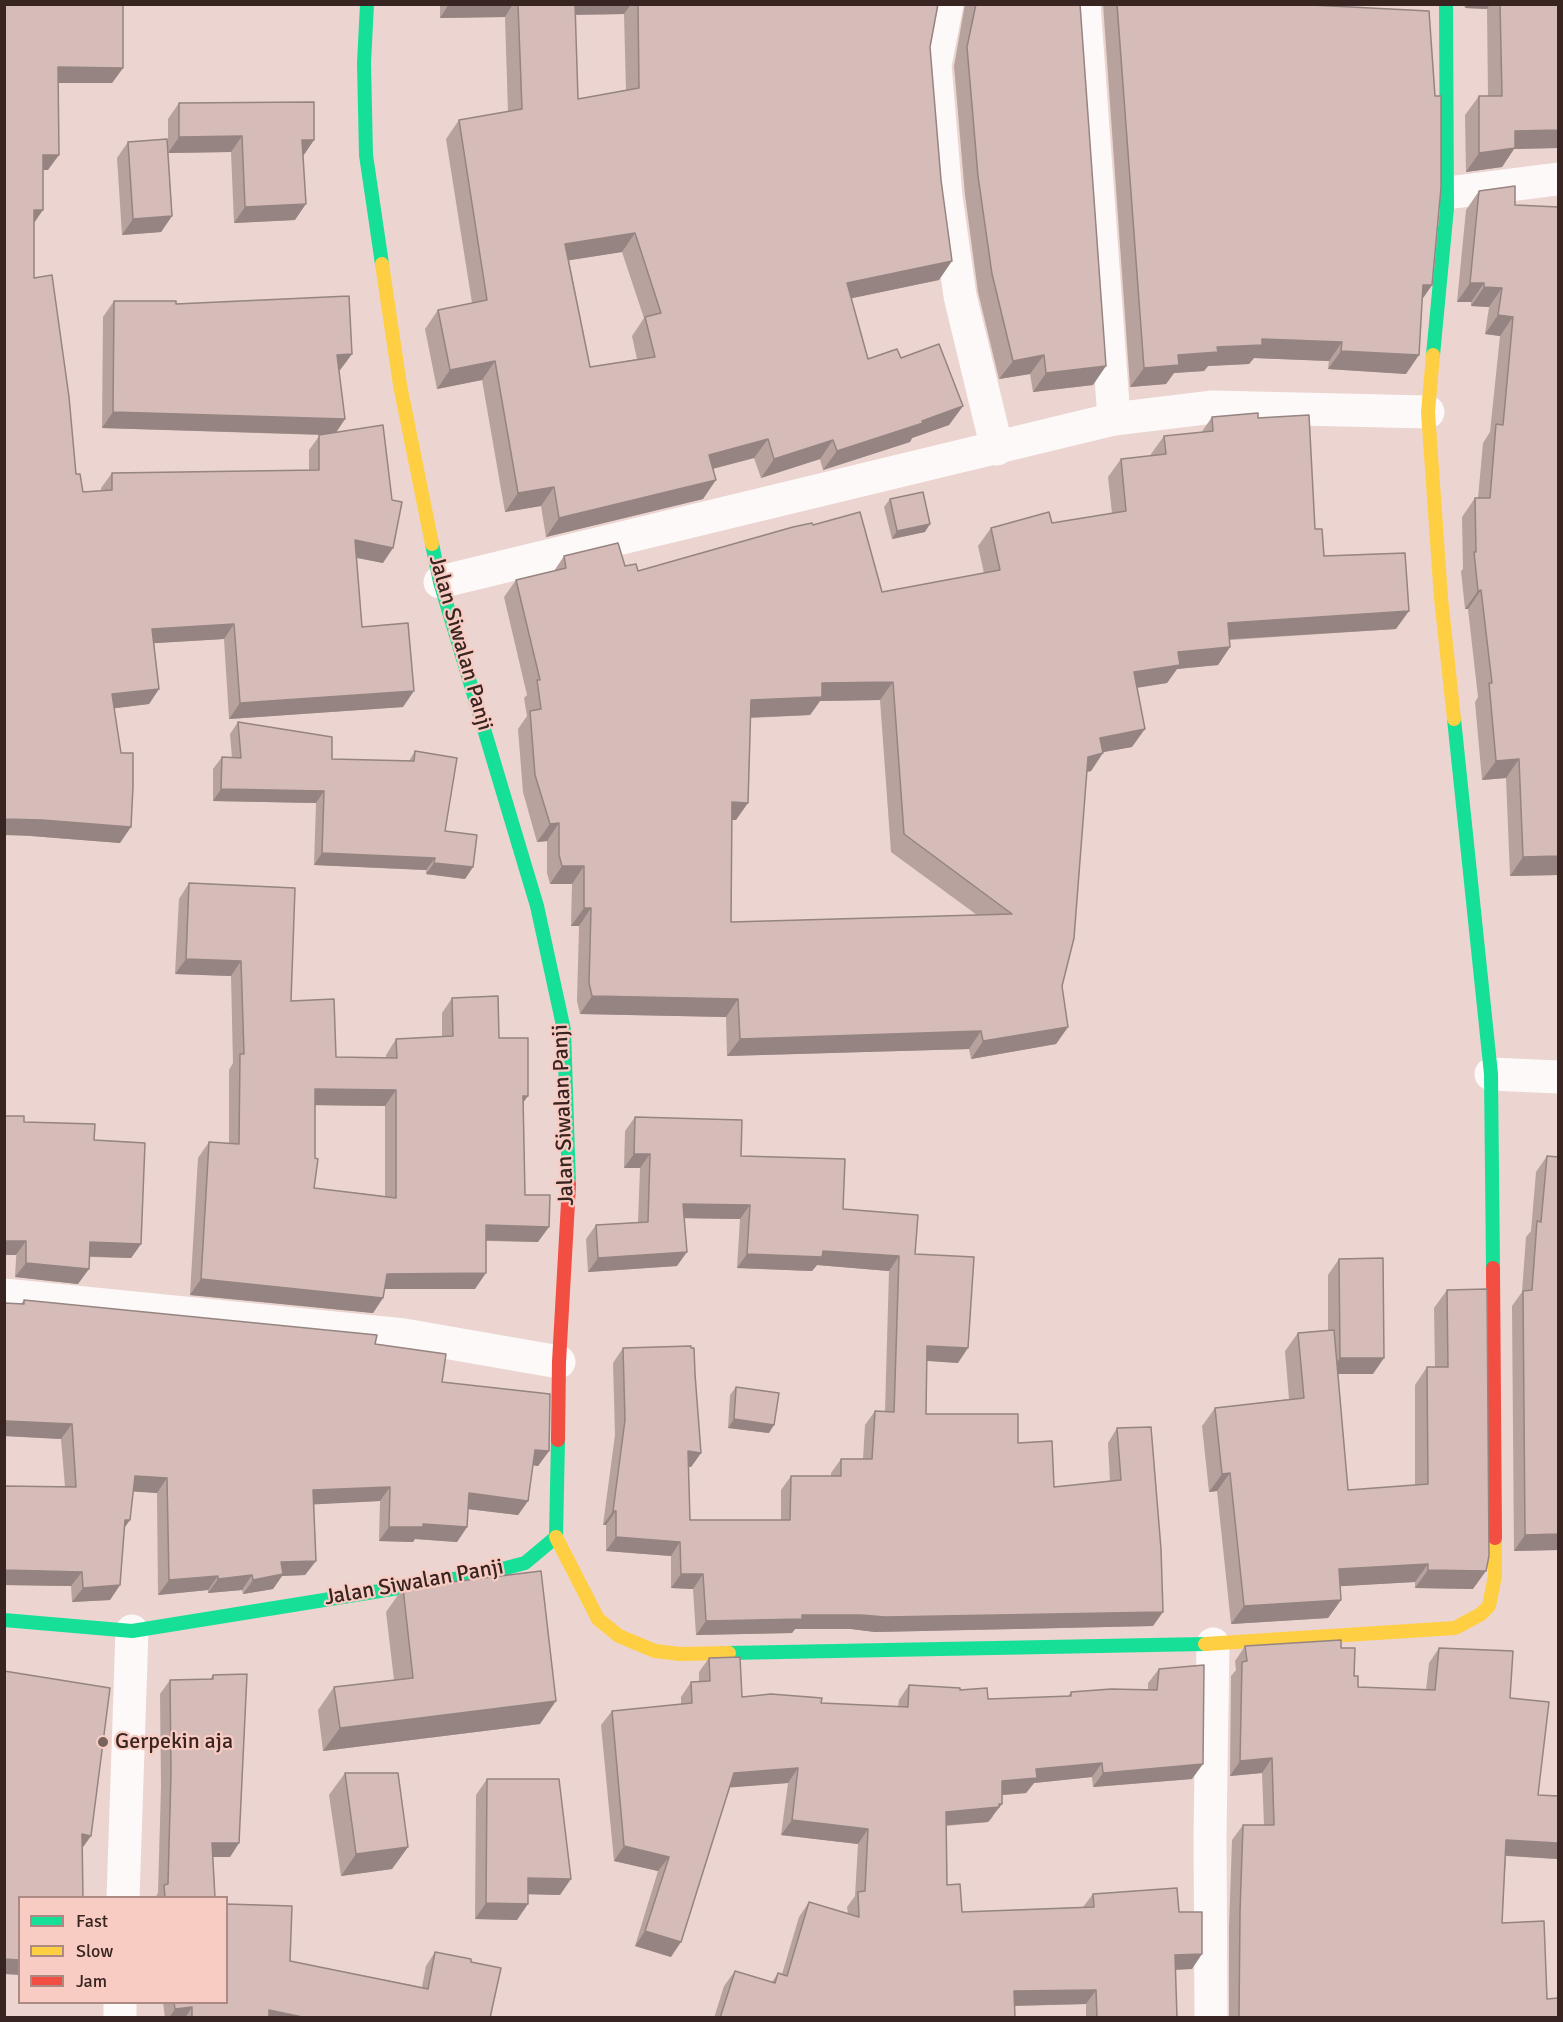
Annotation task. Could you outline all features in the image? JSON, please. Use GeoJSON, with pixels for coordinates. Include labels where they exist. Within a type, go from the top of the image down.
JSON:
{"type":"FeatureCollection","features":[{"type":"Feature","properties":{"kind":"street","name":"Jalan Siwalan Panji"},"geometry":{"type":"LineString","coordinates":[[4,1620],[132,1631],[478,1575],[525,1563],[556,1537],[559,1362],[570,1175],[564,1030],[537,906],[440,582],[400,385],[366,155],[364,63],[367,4]]}},
{"type":"Feature","properties":{"kind":"street"},"geometry":{"type":"LineString","coordinates":[[947,4],[935,65],[946,197],[960,296],[997,449]]}},
{"type":"Feature","properties":{"kind":"street"},"geometry":{"type":"LineString","coordinates":[[1084,4],[1114,419]]}},
{"type":"Feature","properties":{"kind":"street"},"geometry":{"type":"LineString","coordinates":[[556,1537],[598,1619],[619,1636],[655,1651],[680,1654],[1213,1644],[1455,1628],[1476,1618],[1490,1606],[1495,1576],[1491,1074],[1441,598],[1428,412],[1447,208],[1446,8],[1412,11]]}},
{"type":"Feature","properties":{"kind":"street"},"geometry":{"type":"LineString","coordinates":[[1447,193],[1558,179]]}},
{"type":"Feature","properties":{"kind":"street"},"geometry":{"type":"LineString","coordinates":[[440,582],[1114,419],[1213,407],[1428,412]]}},
{"type":"Feature","properties":{"kind":"street"},"geometry":{"type":"LineString","coordinates":[[1491,1074],[1558,1077]]}},
{"type":"Feature","properties":{"kind":"street"},"geometry":{"type":"LineString","coordinates":[[4,1296],[404,1335],[559,1362]]}},
{"type":"Feature","properties":{"kind":"street"},"geometry":{"type":"LineString","coordinates":[[123,1896],[132,1631]]}},
{"type":"Feature","properties":{"kind":"street"},"geometry":{"type":"LineString","coordinates":[[1211,2018],[1210,1835],[1213,1644]]}},
{"type":"Feature","properties":{"kind":"building"},"geometry":{"type":"Polygon","coordinates":[[[4,4],[123,4],[123,68],[58,67],[59,155],[43,155],[43,210],[34,210],[34,278],[52,275],[69,397],[76,474],[80,474],[83,492],[112,490],[112,473],[319,470],[319,435],[383,425],[392,500],[402,502],[393,548],[355,540],[362,627],[408,623],[414,691],[240,703],[234,624],[152,629],[159,689],[112,694],[121,753],[133,753],[131,827],[4,819],[4,4]]]}},
{"type":"Feature","properties":{"kind":"building"},"geometry":{"type":"Polygon","coordinates":[[[518,4],[575,4],[578,99],[639,88],[638,4],[938,4],[930,47],[941,180],[952,261],[847,283],[868,359],[897,349],[901,358],[939,344],[963,406],[922,421],[923,423],[837,451],[833,440],[774,459],[768,439],[709,455],[716,480],[559,518],[554,487],[518,493],[495,361],[450,370],[438,310],[487,300],[459,120],[522,109],[518,4]],[[635,233],[565,244],[590,367],[655,357],[645,317],[661,313],[635,233]]]}},
{"type":"Feature","properties":{"kind":"building"},"geometry":{"type":"Polygon","coordinates":[[[976,4],[1080,4],[1106,366],[1046,373],[1044,355],[1013,361],[992,274],[978,176],[967,47],[976,4]]]}},
{"type":"Feature","properties":{"kind":"building"},"geometry":{"type":"Polygon","coordinates":[[[1117,4],[1292,4],[1429,11],[1435,96],[1441,96],[1441,188],[1432,285],[1423,285],[1419,355],[1341,351],[1342,342],[1262,339],[1262,345],[1217,347],[1218,352],[1178,355],[1179,365],[1144,368],[1117,4]]]}},
{"type":"Feature","properties":{"kind":"building"},"geometry":{"type":"Polygon","coordinates":[[[1500,4],[1558,4],[1558,130],[1515,131],[1515,148],[1479,153],[1479,96],[1502,96],[1500,4]]]}},
{"type":"Feature","properties":{"kind":"building"},"geometry":{"type":"Polygon","coordinates":[[[314,102],[314,140],[302,140],[306,204],[245,207],[242,136],[179,137],[179,103],[314,102]]]}},
{"type":"Feature","properties":{"kind":"building"},"geometry":{"type":"Polygon","coordinates":[[[167,139],[172,216],[133,219],[128,142],[167,139]]]}},
{"type":"Feature","properties":{"kind":"building"},"geometry":{"type":"Polygon","coordinates":[[[1515,186],[1515,205],[1558,207],[1558,856],[1523,857],[1519,759],[1496,761],[1489,683],[1492,683],[1474,552],[1476,552],[1475,498],[1490,498],[1496,424],[1503,425],[1513,317],[1498,315],[1502,288],[1484,287],[1484,283],[1470,283],[1479,191],[1515,186]]]}},
{"type":"Feature","properties":{"kind":"building"},"geometry":{"type":"Polygon","coordinates":[[[349,296],[352,354],[337,355],[345,419],[113,412],[114,301],[176,301],[176,304],[349,296]]]}},
{"type":"Feature","properties":{"kind":"building"},"geometry":{"type":"Polygon","coordinates":[[[1258,413],[1258,418],[1309,415],[1315,529],[1322,529],[1324,556],[1405,553],[1409,611],[1228,623],[1230,647],[1178,652],[1180,665],[1134,672],[1145,729],[1100,738],[1103,753],[1088,757],[1074,938],[1062,986],[1068,1027],[983,1041],[981,1031],[740,1039],[738,999],[592,996],[589,983],[591,908],[584,908],[584,866],[562,866],[559,855],[559,823],[550,824],[535,775],[530,711],[541,709],[537,680],[540,680],[516,580],[566,568],[564,556],[618,543],[625,566],[636,564],[638,571],[793,527],[812,523],[813,525],[860,512],[882,592],[1000,570],[991,528],[1049,512],[1052,523],[1126,511],[1121,459],[1166,454],[1164,436],[1213,431],[1212,417],[1258,413]],[[893,682],[822,683],[822,697],[751,700],[748,803],[732,802],[731,922],[1012,914],[904,834],[893,682]]]}},
{"type":"Feature","properties":{"kind":"building"},"geometry":{"type":"Polygon","coordinates":[[[923,492],[930,524],[897,531],[890,499],[923,492]]]}},
{"type":"Feature","properties":{"kind":"building"},"geometry":{"type":"Polygon","coordinates":[[[238,722],[332,737],[332,759],[414,761],[415,751],[457,758],[445,831],[477,835],[473,867],[434,863],[435,858],[322,853],[324,791],[221,789],[222,757],[241,758],[238,722]]]}},
{"type":"Feature","properties":{"kind":"building"},"geometry":{"type":"Polygon","coordinates":[[[189,883],[295,888],[291,1001],[334,999],[336,1057],[397,1058],[396,1039],[453,1036],[452,998],[498,996],[499,1038],[528,1038],[528,1096],[523,1096],[525,1195],[550,1195],[549,1227],[486,1225],[486,1273],[387,1274],[383,1298],[201,1279],[209,1142],[239,1144],[240,1054],[244,1054],[241,961],[186,959],[189,883]],[[315,1089],[315,1158],[318,1159],[314,1188],[396,1198],[396,1090],[315,1089]]]}},
{"type":"Feature","properties":{"kind":"building"},"geometry":{"type":"Polygon","coordinates":[[[4,1116],[24,1116],[24,1122],[95,1124],[94,1140],[145,1143],[141,1244],[90,1242],[89,1269],[26,1263],[26,1241],[4,1241],[4,1116]]]}},
{"type":"Feature","properties":{"kind":"building"},"geometry":{"type":"Polygon","coordinates":[[[635,1117],[742,1120],[741,1156],[845,1159],[843,1209],[918,1215],[915,1254],[974,1257],[968,1348],[927,1346],[926,1414],[1018,1414],[1018,1443],[1052,1441],[1054,1487],[1121,1480],[1117,1428],[1151,1427],[1161,1549],[1163,1612],[885,1617],[802,1615],[802,1619],[706,1621],[703,1574],[681,1574],[680,1542],[616,1537],[616,1511],[613,1511],[625,1420],[623,1348],[691,1346],[694,1348],[701,1453],[688,1451],[690,1520],[790,1520],[791,1476],[841,1476],[841,1459],[872,1459],[875,1411],[894,1412],[899,1256],[823,1251],[822,1257],[747,1254],[750,1205],[683,1204],[687,1252],[598,1258],[596,1225],[648,1222],[650,1154],[634,1154],[635,1117]]]}},
{"type":"Feature","properties":{"kind":"building"},"geometry":{"type":"Polygon","coordinates":[[[1547,1156],[1558,1157],[1558,1534],[1525,1535],[1523,1291],[1532,1290],[1537,1221],[1541,1222],[1547,1156]]]}},
{"type":"Feature","properties":{"kind":"building"},"geometry":{"type":"Polygon","coordinates":[[[1383,1258],[1384,1358],[1340,1358],[1339,1259],[1383,1258]]]}},
{"type":"Feature","properties":{"kind":"building"},"geometry":{"type":"Polygon","coordinates":[[[1487,1289],[1489,1556],[1486,1571],[1428,1570],[1428,1564],[1339,1569],[1341,1600],[1244,1606],[1230,1473],[1222,1474],[1215,1408],[1304,1398],[1298,1333],[1334,1330],[1348,1490],[1428,1484],[1427,1367],[1448,1367],[1447,1290],[1487,1289]]]}},
{"type":"Feature","properties":{"kind":"building"},"geometry":{"type":"Polygon","coordinates":[[[24,1300],[377,1335],[375,1344],[446,1354],[442,1382],[550,1394],[549,1451],[535,1450],[528,1501],[469,1493],[467,1527],[423,1524],[423,1527],[389,1527],[390,1487],[313,1490],[316,1561],[281,1562],[283,1574],[253,1580],[252,1575],[218,1579],[218,1576],[169,1580],[167,1478],[135,1476],[130,1520],[125,1520],[120,1585],[83,1588],[82,1572],[4,1570],[4,1486],[76,1487],[72,1424],[6,1421],[4,1474],[4,1303],[24,1304],[24,1300]]]}},
{"type":"Feature","properties":{"kind":"building"},"geometry":{"type":"Polygon","coordinates":[[[736,1387],[779,1393],[774,1425],[734,1419],[736,1387]]]}},
{"type":"Feature","properties":{"kind":"building"},"geometry":{"type":"Polygon","coordinates":[[[541,1571],[556,1701],[340,1728],[334,1687],[413,1678],[403,1588],[541,1571]]]}},
{"type":"Feature","properties":{"kind":"building"},"geometry":{"type":"Polygon","coordinates":[[[1341,1640],[1341,1648],[1355,1648],[1354,1676],[1358,1676],[1358,1687],[1435,1690],[1439,1648],[1513,1651],[1510,1698],[1549,1702],[1538,1795],[1558,1796],[1558,1843],[1506,1840],[1502,1923],[1544,1921],[1547,1999],[1558,1998],[1558,2018],[1239,2018],[1243,1825],[1274,1825],[1272,1758],[1240,1761],[1242,1662],[1247,1661],[1245,1646],[1341,1640]]]}},
{"type":"Feature","properties":{"kind":"building"},"geometry":{"type":"Polygon","coordinates":[[[740,1657],[742,1697],[771,1694],[822,1698],[821,1703],[908,1707],[909,1685],[960,1688],[960,1690],[987,1688],[988,1699],[1071,1696],[1071,1692],[1111,1689],[1157,1690],[1159,1669],[1204,1665],[1203,1764],[1103,1773],[1102,1763],[1036,1769],[1037,1778],[1002,1781],[1002,1804],[999,1804],[999,1807],[946,1812],[947,1885],[960,1884],[962,1912],[1094,1907],[1093,1894],[1177,1888],[1179,1912],[1202,1912],[1202,1954],[1175,1955],[1177,2018],[1097,2018],[1096,1990],[1014,1991],[1015,2018],[720,2018],[735,1971],[775,1983],[778,1973],[787,1976],[809,1902],[859,1917],[858,1892],[865,1891],[868,1829],[792,1820],[798,1768],[734,1773],[681,1942],[645,1931],[669,1857],[624,1846],[612,1711],[692,1703],[691,1682],[710,1681],[709,1658],[740,1657]]]}},
{"type":"Feature","properties":{"kind":"building"},"geometry":{"type":"Polygon","coordinates":[[[4,1671],[110,1688],[91,1836],[82,1834],[83,1896],[18,1896],[18,1960],[4,1959],[4,1671]]]}},
{"type":"Feature","properties":{"kind":"building"},"geometry":{"type":"Polygon","coordinates":[[[247,1674],[239,1843],[212,1843],[215,1896],[165,1896],[164,1885],[168,1884],[171,1772],[170,1680],[213,1679],[213,1675],[247,1674]]]}},
{"type":"Feature","properties":{"kind":"building"},"geometry":{"type":"Polygon","coordinates":[[[345,1773],[398,1773],[408,1847],[356,1854],[345,1773]]]}},
{"type":"Feature","properties":{"kind":"building"},"geometry":{"type":"Polygon","coordinates":[[[487,1779],[559,1779],[571,1879],[528,1878],[528,1904],[486,1903],[487,1779]]]}},
{"type":"Feature","properties":{"kind":"building"},"geometry":{"type":"Polygon","coordinates":[[[228,1904],[292,1906],[290,1961],[428,1989],[435,1952],[501,1968],[490,2018],[307,2018],[269,2010],[269,2018],[192,2018],[192,2007],[175,2009],[174,2004],[228,2004],[228,1904]]]}},
{"type":"Feature","properties":{"kind":"traffic: fast"},"geometry":{"type":"LineString","coordinates":[[367,4],[364,63],[366,155],[382,264]]}},
{"type":"Feature","properties":{"kind":"traffic: fast"},"geometry":{"type":"LineString","coordinates":[[1433,355],[1447,208],[1446,4]]}},
{"type":"Feature","properties":{"kind":"traffic: fast"},"geometry":{"type":"LineString","coordinates":[[432,544],[440,582],[537,906],[564,1030],[569,1185]]}},
{"type":"Feature","properties":{"kind":"traffic: fast"},"geometry":{"type":"LineString","coordinates":[[1454,719],[1491,1074],[1493,1268]]}},
{"type":"Feature","properties":{"kind":"traffic: fast"},"geometry":{"type":"LineString","coordinates":[[4,1620],[132,1631],[479,1575],[525,1563],[556,1537],[558,1440]]}},
{"type":"Feature","properties":{"kind":"traffic: fast"},"geometry":{"type":"LineString","coordinates":[[729,1653],[1205,1644]]}},
{"type":"Feature","properties":{"kind":"traffic: slow"},"geometry":{"type":"LineString","coordinates":[[382,264],[400,385],[432,544]]}},
{"type":"Feature","properties":{"kind":"traffic: slow"},"geometry":{"type":"LineString","coordinates":[[1433,355],[1428,412],[1441,598],[1454,719]]}},
{"type":"Feature","properties":{"kind":"traffic: slow"},"geometry":{"type":"LineString","coordinates":[[556,1537],[598,1619],[619,1636],[655,1651],[680,1654],[729,1653]]}},
{"type":"Feature","properties":{"kind":"traffic: slow"},"geometry":{"type":"LineString","coordinates":[[1205,1644],[1455,1628],[1481,1614],[1489,1606],[1495,1576],[1495,1538]]}},
{"type":"Feature","properties":{"kind":"traffic: jam"},"geometry":{"type":"LineString","coordinates":[[558,1440],[559,1362],[569,1185]]}},
{"type":"Feature","properties":{"kind":"traffic: jam"},"geometry":{"type":"LineString","coordinates":[[1493,1268],[1495,1538]]}},
{"type":"Feature","properties":{"kind":"place","name":"Gerpekin aja"},"geometry":{"type":"Point","coordinates":[103,1742]}}]}
